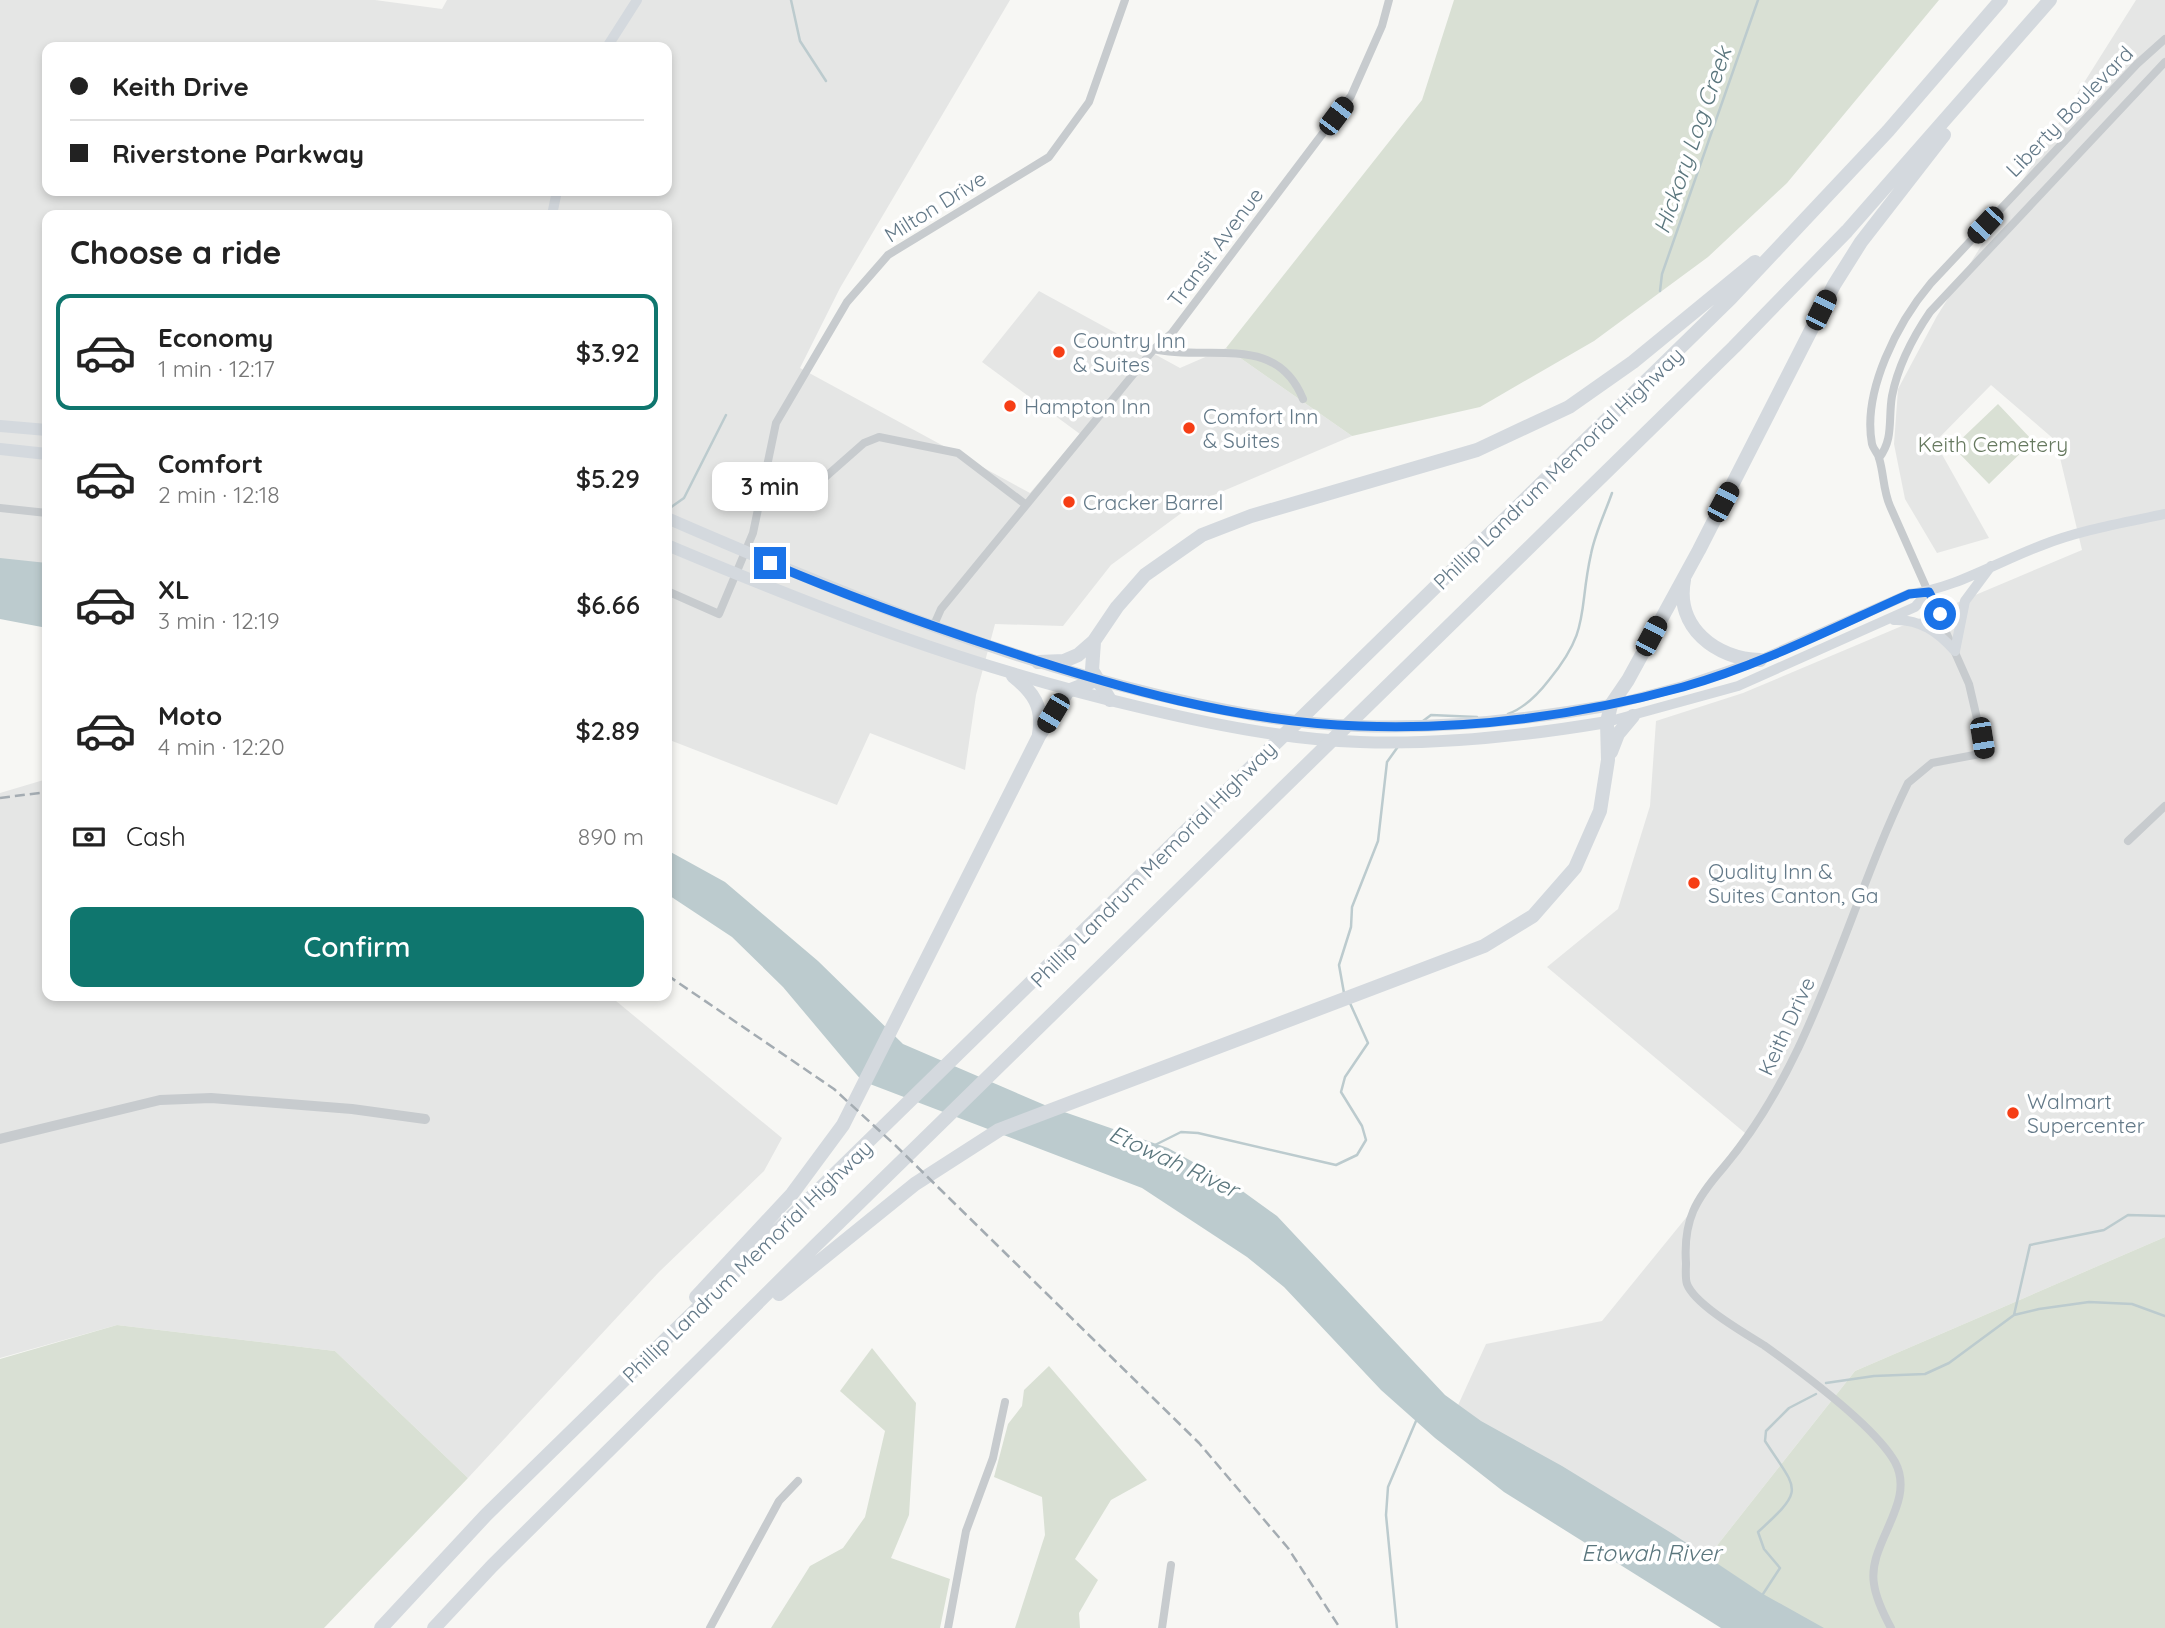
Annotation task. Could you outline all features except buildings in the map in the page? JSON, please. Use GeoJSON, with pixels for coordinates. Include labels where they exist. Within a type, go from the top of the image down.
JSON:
{"type":"FeatureCollection","features":[{"type":"Feature","properties":{"kind":"highway","name":"Phillip Landrum Memorial Highway"},"geometry":{"type":"LineString","coordinates":[[381,1628],[450,1551],[546,1456],[1648,380],[1805,222],[2001,0]]}},
{"type":"Feature","properties":{"kind":"highway","name":"Phillip Landrum Memorial Highway"},"geometry":{"type":"LineString","coordinates":[[434,1628],[492,1566],[720,1340],[1734,347],[1847,231],[2050,0]]}},
{"type":"Feature","properties":{"kind":"highway"},"geometry":{"type":"LineString","coordinates":[[720,1340],[942,1164],[999,1130],[1495,941],[1541,909],[1575,868],[1600,811],[1608,760],[1606,722],[1611,705],[1628,680],[1685,574],[1852,255],[2029,25]]}},
{"type":"Feature","properties":{"kind":"highway"},"geometry":{"type":"LineString","coordinates":[[1038,662],[1071,659],[1094,641],[1117,607],[1145,575],[1202,535],[1251,516],[1477,450],[1533,427],[1569,407],[1633,362],[1805,222]]}},
{"type":"Feature","properties":{"kind":"highway"},"geometry":{"type":"LineString","coordinates":[[1685,574],[1683,601],[1692,626],[1702,639],[1732,656],[1760,660]]}},
{"type":"Feature","properties":{"kind":"highway"},"geometry":{"type":"LineString","coordinates":[[1094,641],[1090,663],[1096,680],[1110,700]]}},
{"type":"Feature","properties":{"kind":"highway"},"geometry":{"type":"LineString","coordinates":[[1013,676],[1037,701],[1041,717],[1039,736]]}},
{"type":"Feature","properties":{"kind":"highway"},"geometry":{"type":"LineString","coordinates":[[546,1456],[773,1216],[830,1146],[854,1106],[1039,736],[1068,691],[1096,680]]}},
{"type":"Feature","properties":{"kind":"highway"},"geometry":{"type":"LineString","coordinates":[[1608,760],[1618,734],[1633,716]]}},
{"type":"Feature","properties":{"kind":"main road"},"geometry":{"type":"LineString","coordinates":[[610,42],[637,0]]}},
{"type":"Feature","properties":{"kind":"main road"},"geometry":{"type":"LineString","coordinates":[[0,426],[42,430]]}},
{"type":"Feature","properties":{"kind":"main road"},"geometry":{"type":"LineString","coordinates":[[0,449],[42,453]]}},
{"type":"Feature","properties":{"kind":"main road"},"geometry":{"type":"LineString","coordinates":[[672,521],[933,627],[1096,680],[1233,711],[1319,723],[1423,727],[1512,721],[1611,705],[1684,686],[1760,660],[1909,594],[1929,592],[2073,534],[2165,514]]}},
{"type":"Feature","properties":{"kind":"main road"},"geometry":{"type":"LineString","coordinates":[[672,547],[870,628],[1013,676],[1068,691],[1232,727],[1305,738],[1406,743],[1476,741],[1633,716],[1750,681],[1915,607],[1929,592]]}},
{"type":"Feature","properties":{"kind":"main road"},"geometry":{"type":"LineString","coordinates":[[1955,651],[1965,601],[1991,566]]}},
{"type":"Feature","properties":{"kind":"main road"},"geometry":{"type":"LineString","coordinates":[[1888,620],[1920,623],[1939,634],[1955,651]]}},
{"type":"Feature","properties":{"kind":"street","name":"Milton Drive"},"geometry":{"type":"LineString","coordinates":[[672,594],[719,614],[745,552],[759,503],[776,423],[846,302],[888,255],[1049,157],[1089,102],[1125,0]]}},
{"type":"Feature","properties":{"kind":"street","name":"Transit Avenue"},"geometry":{"type":"LineString","coordinates":[[933,627],[941,609],[1025,504],[1154,349],[1172,333],[1351,96],[1382,26],[1389,0]]}},
{"type":"Feature","properties":{"kind":"street","name":"Liberty Boulevard"},"geometry":{"type":"LineString","coordinates":[[1929,592],[1886,498],[1879,458],[1872,445],[1875,395],[1894,338],[1910,309],[1938,274],[2137,64],[2165,39]]}},
{"type":"Feature","properties":{"kind":"street","name":"Liberty Boulevard"},"geometry":{"type":"LineString","coordinates":[[1879,458],[1889,446],[1892,397],[1899,371],[1917,332],[1930,312],[2165,62]]}},
{"type":"Feature","properties":{"kind":"street"},"geometry":{"type":"LineString","coordinates":[[1154,349],[1179,355],[1257,355],[1280,364],[1295,379],[1303,399]]}},
{"type":"Feature","properties":{"kind":"street"},"geometry":{"type":"LineString","coordinates":[[759,503],[784,504],[810,489],[864,443],[879,437],[964,456],[1025,504]]}},
{"type":"Feature","properties":{"kind":"street"},"geometry":{"type":"LineString","coordinates":[[0,508],[42,512]]}},
{"type":"Feature","properties":{"kind":"street","name":"Keith Drive"},"geometry":{"type":"LineString","coordinates":[[1891,1628],[1873,1582],[1878,1553],[1900,1488],[1896,1463],[1852,1416],[1809,1378],[1719,1317],[1687,1285],[1685,1246],[1690,1215],[1702,1192],[1725,1166],[1790,1066],[1908,783],[1933,763],[1984,753],[1978,715],[1955,651],[1929,592]]}},
{"type":"Feature","properties":{"kind":"street"},"geometry":{"type":"LineString","coordinates":[[2128,841],[2165,806]]}},
{"type":"Feature","properties":{"kind":"street"},"geometry":{"type":"LineString","coordinates":[[0,1139],[96,1114],[173,1100],[244,1100],[352,1109],[425,1119]]}},
{"type":"Feature","properties":{"kind":"street"},"geometry":{"type":"LineString","coordinates":[[948,1628],[966,1531],[993,1458],[1005,1402]]}},
{"type":"Feature","properties":{"kind":"street"},"geometry":{"type":"LineString","coordinates":[[710,1628],[779,1501],[798,1481]]}},
{"type":"Feature","properties":{"kind":"street"},"geometry":{"type":"LineString","coordinates":[[1162,1628],[1171,1565]]}},
{"type":"Feature","properties":{"kind":"shaded area"},"geometry":{"type":"Polygon","coordinates":[[[0,0],[375,0],[442,9],[447,0],[1010,0],[840,288],[800,368],[1030,493],[1080,434],[982,362],[1039,291],[1180,368],[1226,348],[1352,436],[1195,503],[1111,565],[1063,626],[995,624],[976,695],[965,770],[870,733],[837,805],[672,741],[672,210],[42,210],[42,604],[0,600],[0,0]]]}},
{"type":"Feature","properties":{"kind":"shaded area"},"geometry":{"type":"Polygon","coordinates":[[[2136,0],[2165,0],[2165,1237],[1855,1371],[1700,1567],[1454,1414],[1486,1344],[1602,1321],[1751,1138],[1547,967],[1618,909],[1650,806],[1656,721],[1743,693],[2082,550],[2056,441],[1991,385],[1935,442],[1989,538],[1937,553],[1905,499],[1894,444],[1898,389],[1937,316],[2136,0]]]}},
{"type":"Feature","properties":{"kind":"shaded area"},"geometry":{"type":"Polygon","coordinates":[[[42,780],[42,1001],[616,1001],[782,1138],[764,1171],[659,1272],[468,1478],[335,1351],[117,1325],[0,1358],[0,793],[42,780]]]}},
{"type":"Feature","properties":{"kind":"green space"},"geometry":{"type":"Polygon","coordinates":[[[1454,0],[1939,0],[1787,183],[1708,257],[1594,341],[1480,407],[1352,436],[1226,348],[1422,100],[1454,0]]]}},
{"type":"Feature","properties":{"kind":"green space","name":"Keith Cemetery"},"geometry":{"type":"Polygon","coordinates":[[[1998,404],[2033,441],[1989,484],[1953,447],[1998,404]]]}},
{"type":"Feature","properties":{"kind":"green space"},"geometry":{"type":"Polygon","coordinates":[[[2165,1237],[2165,1628],[1789,1628],[1700,1567],[1855,1371],[2165,1237]]]}},
{"type":"Feature","properties":{"kind":"green space"},"geometry":{"type":"Polygon","coordinates":[[[117,1325],[335,1351],[468,1478],[324,1628],[0,1628],[0,1359],[117,1325]]]}},
{"type":"Feature","properties":{"kind":"green space"},"geometry":{"type":"Polygon","coordinates":[[[872,1348],[916,1403],[909,1515],[891,1558],[950,1579],[940,1628],[771,1628],[810,1566],[843,1548],[865,1517],[885,1431],[840,1391],[872,1348]]]}},
{"type":"Feature","properties":{"kind":"green space"},"geometry":{"type":"Polygon","coordinates":[[[1049,1366],[1147,1480],[1111,1500],[1075,1559],[1098,1580],[1079,1613],[1080,1628],[1015,1628],[1045,1535],[1042,1497],[994,1477],[1008,1424],[1022,1406],[1024,1390],[1049,1366]]]}},
{"type":"Feature","properties":{"kind":"water"},"geometry":{"type":"Polygon","coordinates":[[[0,558],[42,562],[42,627],[0,619],[0,558]]]}},
{"type":"Feature","properties":{"kind":"water","name":"Etowah River"},"geometry":{"type":"Polygon","coordinates":[[[672,853],[725,882],[818,961],[903,1044],[1047,1106],[1168,1148],[1234,1185],[1277,1216],[1445,1395],[1481,1421],[1562,1466],[1673,1534],[1763,1594],[1824,1628],[1721,1628],[1504,1492],[1435,1438],[1381,1390],[1284,1287],[1247,1257],[1142,1188],[862,1081],[783,987],[732,937],[672,897],[672,853]]]}},
{"type":"Feature","properties":{"kind":"waterway"},"geometry":{"type":"LineString","coordinates":[[791,0],[800,41],[826,81]]}},
{"type":"Feature","properties":{"kind":"waterway","name":"Hickory Log Creek"},"geometry":{"type":"LineString","coordinates":[[1660,291],[1662,274],[1758,0]]}},
{"type":"Feature","properties":{"kind":"waterway"},"geometry":{"type":"LineString","coordinates":[[672,506],[684,498],[726,415]]}},
{"type":"Feature","properties":{"kind":"waterway","name":"Hickory Log Creek"},"geometry":{"type":"LineString","coordinates":[[1508,714],[1541,690],[1571,647],[1581,620],[1593,546],[1612,493]]}},
{"type":"Feature","properties":{"kind":"waterway","name":"Hickory Log Creek"},"geometry":{"type":"LineString","coordinates":[[1423,721],[1431,715],[1477,717]]}},
{"type":"Feature","properties":{"kind":"waterway","name":"Hickory Log Creek"},"geometry":{"type":"LineString","coordinates":[[1344,993],[1339,965],[1351,927],[1352,907],[1378,841],[1387,762],[1397,748]]}},
{"type":"Feature","properties":{"kind":"waterway","name":"Hickory Log Creek"},"geometry":{"type":"LineString","coordinates":[[1155,1145],[1181,1132],[1198,1133],[1336,1165],[1357,1155],[1366,1140],[1362,1126],[1341,1092],[1345,1077],[1368,1043],[1349,1001]]}},
{"type":"Feature","properties":{"kind":"waterway"},"geometry":{"type":"LineString","coordinates":[[2014,1315],[2030,1245],[2104,1230],[2128,1215],[2165,1216]]}},
{"type":"Feature","properties":{"kind":"waterway"},"geometry":{"type":"LineString","coordinates":[[1826,1383],[1874,1376],[1925,1374],[1949,1363],[2014,1315],[2039,1309],[2089,1302],[2132,1304],[2165,1316]]}},
{"type":"Feature","properties":{"kind":"waterway"},"geometry":{"type":"LineString","coordinates":[[1763,1594],[1780,1568],[1764,1549],[1758,1532],[1784,1506],[1792,1489],[1785,1471],[1765,1441],[1766,1431],[1789,1408],[1816,1394]]}},
{"type":"Feature","properties":{"kind":"waterway"},"geometry":{"type":"LineString","coordinates":[[1397,1628],[1386,1515],[1388,1487],[1416,1421]]}},
{"type":"Feature","properties":{"kind":"railway"},"geometry":{"type":"LineString","coordinates":[[0,798],[42,793]]}},
{"type":"Feature","properties":{"kind":"railway"},"geometry":{"type":"LineString","coordinates":[[672,978],[834,1089],[896,1146],[1199,1443],[1288,1548],[1340,1628]]}},
{"type":"Feature","properties":{"kind":"place","name":"Country Inn & Suites"},"geometry":{"type":"Point","coordinates":[1059,352]}},
{"type":"Feature","properties":{"kind":"place","name":"Hampton Inn"},"geometry":{"type":"Point","coordinates":[1010,406]}},
{"type":"Feature","properties":{"kind":"place","name":"Comfort Inn & Suites"},"geometry":{"type":"Point","coordinates":[1189,428]}},
{"type":"Feature","properties":{"kind":"place","name":"Cracker Barrel"},"geometry":{"type":"Point","coordinates":[1069,502]}},
{"type":"Feature","properties":{"kind":"place","name":"Quality Inn & Suites Canton, Ga"},"geometry":{"type":"Point","coordinates":[1694,883]}},
{"type":"Feature","properties":{"kind":"place","name":"Walmart Supercenter"},"geometry":{"type":"Point","coordinates":[2013,1113]}},
{"type":"Feature","properties":{"kind":"route"},"geometry":{"type":"LineString","coordinates":[[770,563],[891,612],[1075,674],[1233,711],[1357,726],[1423,727],[1501,723],[1611,705],[1712,678],[1760,660],[1909,594],[1929,592],[1940,614]]}}]}
